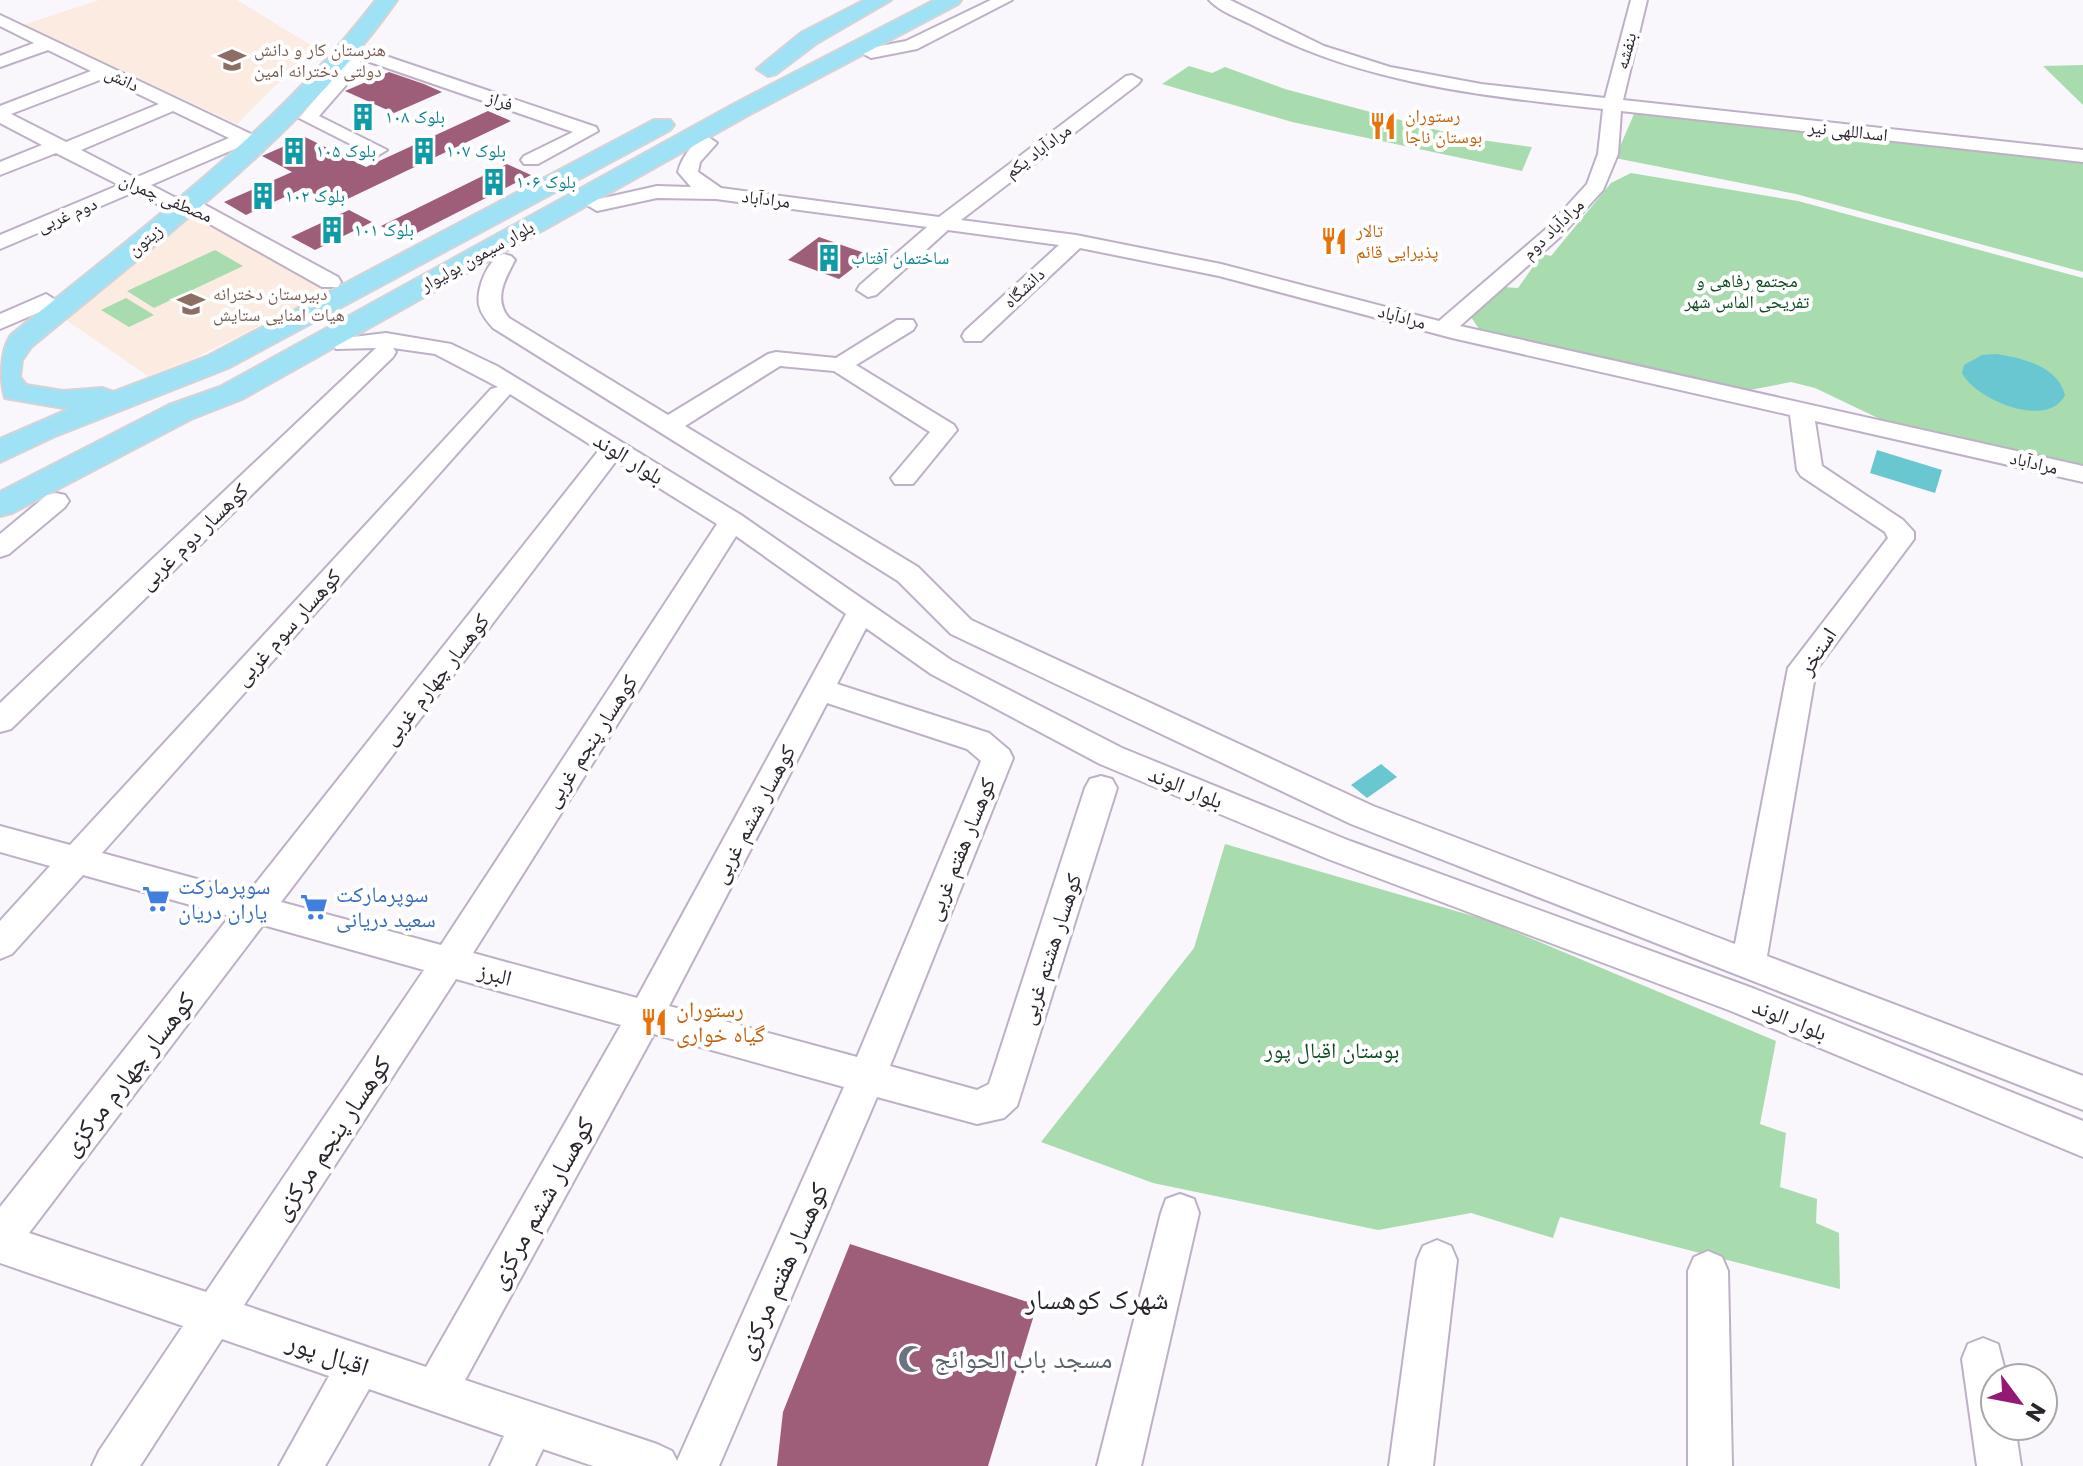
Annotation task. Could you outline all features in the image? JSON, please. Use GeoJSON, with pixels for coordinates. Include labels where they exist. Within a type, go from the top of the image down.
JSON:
{"type":"FeatureCollection","features":[{"type":"Feature","properties":{"kind":"main road","name":"زیتون"},"geometry":{"type":"LineString","coordinates":[[137,395],[63,400],[8,394],[5,377],[7,360],[21,341],[180,204],[353,24],[363,0]]}},
{"type":"Feature","properties":{"kind":"main road","name":"زیتون"},"geometry":{"type":"LineString","coordinates":[[0,338],[46,301],[226,172],[350,49],[387,0]]}},
{"type":"Feature","properties":{"kind":"main road"},"geometry":{"type":"LineString","coordinates":[[768,69],[809,38],[881,0]]}},
{"type":"Feature","properties":{"kind":"main road","name":"بلوار سیمون بولیوار"},"geometry":{"type":"LineString","coordinates":[[0,452],[42,430],[218,362],[898,0]]}},
{"type":"Feature","properties":{"kind":"main road"},"geometry":{"type":"LineString","coordinates":[[283,363],[344,344],[423,308],[597,205],[871,53],[950,1]]}},
{"type":"Feature","properties":{"kind":"main road","name":"بلوار سیمون بولیوار"},"geometry":{"type":"LineString","coordinates":[[0,505],[44,495],[180,412],[231,393],[744,108],[950,1]]}},
{"type":"Feature","properties":{"kind":"main road"},"geometry":{"type":"LineString","coordinates":[[137,395],[91,420],[86,425],[86,434],[97,439],[114,438],[180,412]]}},
{"type":"Feature","properties":{"kind":"main road"},"geometry":{"type":"LineString","coordinates":[[0,452],[42,449],[59,459],[44,495]]}},
{"type":"Feature","properties":{"kind":"street"},"geometry":{"type":"LineString","coordinates":[[871,53],[911,45],[1004,0]]}},
{"type":"Feature","properties":{"kind":"street","name":"اسداللهی نیر"},"geometry":{"type":"LineString","coordinates":[[1217,0],[1300,42],[1374,69],[1505,93],[2083,156]]}},
{"type":"Feature","properties":{"kind":"street","name":"بنفشه"},"geometry":{"type":"LineString","coordinates":[[1613,103],[1639,0]]}},
{"type":"Feature","properties":{"kind":"street","name":"دانش"},"geometry":{"type":"LineString","coordinates":[[0,20],[244,138]]}},
{"type":"Feature","properties":{"kind":"street"},"geometry":{"type":"LineString","coordinates":[[0,62],[49,43]]}},
{"type":"Feature","properties":{"kind":"street"},"geometry":{"type":"LineString","coordinates":[[350,49],[354,65],[308,118],[377,150]]}},
{"type":"Feature","properties":{"kind":"street","name":"فراز"},"geometry":{"type":"LineString","coordinates":[[350,49],[589,131],[531,160]]}},
{"type":"Feature","properties":{"kind":"street"},"geometry":{"type":"LineString","coordinates":[[0,114],[106,71]]}},
{"type":"Feature","properties":{"kind":"street","name":"مرادآباد یکم"},"geometry":{"type":"LineString","coordinates":[[868,290],[945,222],[1132,80]]}},
{"type":"Feature","properties":{"kind":"street","name":"اسداللهی نیر"},"geometry":{"type":"LineString","coordinates":[[1613,103],[1654,99],[2083,142]]}},
{"type":"Feature","properties":{"kind":"street","name":"مرادآباد دوم"},"geometry":{"type":"LineString","coordinates":[[1444,328],[1553,233],[1596,186],[1608,154],[1613,103]]}},
{"type":"Feature","properties":{"kind":"street"},"geometry":{"type":"LineString","coordinates":[[0,169],[174,104]]}},
{"type":"Feature","properties":{"kind":"street","name":"مصطفی چمران"},"geometry":{"type":"LineString","coordinates":[[0,114],[133,186],[180,204],[330,282]]}},
{"type":"Feature","properties":{"kind":"street","name":"دوم غربی"},"geometry":{"type":"LineString","coordinates":[[0,243],[244,138]]}},
{"type":"Feature","properties":{"kind":"street"},"geometry":{"type":"LineString","coordinates":[[708,143],[691,160],[688,172],[692,179],[716,193]]}},
{"type":"Feature","properties":{"kind":"street","name":"مرادآباد"},"geometry":{"type":"LineString","coordinates":[[597,205],[657,192],[716,193],[1076,241],[1221,270],[1444,328],[2083,474]]}},
{"type":"Feature","properties":{"kind":"street","name":"دانشگاه"},"geometry":{"type":"LineString","coordinates":[[973,336],[1076,241]]}},
{"type":"Feature","properties":{"kind":"street","name":"بلوار الوند"},"geometry":{"type":"LineString","coordinates":[[504,260],[491,285],[488,301],[492,314],[535,347],[908,574],[961,627],[1362,815],[2083,1093]]}},
{"type":"Feature","properties":{"kind":"street"},"geometry":{"type":"LineString","coordinates":[[0,322],[46,301]]}},
{"type":"Feature","properties":{"kind":"street"},"geometry":{"type":"LineString","coordinates":[[840,365],[905,325]]}},
{"type":"Feature","properties":{"kind":"street","name":"بلوار الوند"},"geometry":{"type":"LineString","coordinates":[[344,344],[386,340],[424,344],[495,365],[613,448],[732,521],[941,667],[1111,756],[1339,850],[1743,1000],[2083,1139]]}},
{"type":"Feature","properties":{"kind":"street"},"geometry":{"type":"LineString","coordinates":[[495,365],[535,347]]}},
{"type":"Feature","properties":{"kind":"street","name":"کوهسار دوم غربی"},"geometry":{"type":"LineString","coordinates":[[0,721],[385,352]]}},
{"type":"Feature","properties":{"kind":"street"},"geometry":{"type":"LineString","coordinates":[[666,427],[776,359],[840,365],[945,430],[904,478]]}},
{"type":"Feature","properties":{"kind":"street","name":"کوهسار سوم غربی"},"geometry":{"type":"LineString","coordinates":[[0,944],[76,859],[495,365]]}},
{"type":"Feature","properties":{"kind":"street","name":"استخر"},"geometry":{"type":"LineString","coordinates":[[1749,962],[1802,668],[1901,539],[1901,532],[1894,526],[1810,470],[1801,408]]}},
{"type":"Feature","properties":{"kind":"street","name":"کوهسار چهارم غربی"},"geometry":{"type":"LineString","coordinates":[[257,909],[613,448]]}},
{"type":"Feature","properties":{"kind":"street"},"geometry":{"type":"LineString","coordinates":[[0,548],[44,495]]}},
{"type":"Feature","properties":{"kind":"street","name":"کوهسار پنجم غربی"},"geometry":{"type":"LineString","coordinates":[[449,961],[732,521]]}},
{"type":"Feature","properties":{"kind":"street","name":"کوهسار ششم غربی"},"geometry":{"type":"LineString","coordinates":[[646,1015],[860,613]]}},
{"type":"Feature","properties":{"kind":"street","name":"کوهسار هفتم غربی"},"geometry":{"type":"LineString","coordinates":[[819,689],[978,741],[998,758],[868,1075]]}},
{"type":"Feature","properties":{"kind":"street","name":"کوهسار هشتم غربی"},"geometry":{"type":"LineString","coordinates":[[991,1106],[1004,1094],[1101,788]]}},
{"type":"Feature","properties":{"kind":"street","name":"البرز"},"geometry":{"type":"LineString","coordinates":[[0,839],[977,1107],[991,1106]]}},
{"type":"Feature","properties":{"kind":"street","name":"کوهسار چهارم مرکزی"},"geometry":{"type":"LineString","coordinates":[[0,1241],[257,909]]}},
{"type":"Feature","properties":{"kind":"street","name":"کوهسار پنجم مرکزی"},"geometry":{"type":"LineString","coordinates":[[114,1466],[449,961]]}},
{"type":"Feature","properties":{"kind":"street","name":"کوهسار ششم مرکزی"},"geometry":{"type":"LineString","coordinates":[[436,1391],[646,1015]]}},
{"type":"Feature","properties":{"kind":"street","name":"کوهسار هفتم مرکزی"},"geometry":{"type":"LineString","coordinates":[[697,1466],[868,1075]]}},
{"type":"Feature","properties":{"kind":"street"},"geometry":{"type":"LineString","coordinates":[[1119,1466],[1180,1213]]}},
{"type":"Feature","properties":{"kind":"street","name":"اقبال پور"},"geometry":{"type":"LineString","coordinates":[[0,1241],[657,1466]]}},
{"type":"Feature","properties":{"kind":"street"},"geometry":{"type":"LineString","coordinates":[[1411,1466],[1437,1260]]}},
{"type":"Feature","properties":{"kind":"street"},"geometry":{"type":"LineString","coordinates":[[1708,1271],[1710,1466]]}},
{"type":"Feature","properties":{"kind":"street"},"geometry":{"type":"LineString","coordinates":[[1983,1359],[1999,1466]]}},
{"type":"Feature","properties":{"kind":"street"},"geometry":{"type":"LineString","coordinates":[[301,1466],[359,1365]]}},
{"type":"Feature","properties":{"kind":"street"},"geometry":{"type":"LineString","coordinates":[[512,1466],[533,1424]]}},
{"type":"Feature","properties":{"kind":"shaded area"},"geometry":{"type":"Polygon","coordinates":[[[99,0],[237,0],[314,47],[237,124],[23,25],[99,0]]]}},
{"type":"Feature","properties":{"kind":"shaded area","name":"دبیرستان دخترانه هیات امنایی ستایش"},"geometry":{"type":"Polygon","coordinates":[[[188,213],[329,291],[195,358],[148,376],[63,318],[188,213]]]}},
{"type":"Feature","properties":{"kind":"green space"},"geometry":{"type":"Polygon","coordinates":[[[2083,65],[2083,105],[2043,66],[2083,65]]]}},
{"type":"Feature","properties":{"kind":"green space"},"geometry":{"type":"Polygon","coordinates":[[[1189,66],[1212,73],[1225,67],[1285,89],[1467,138],[1532,147],[1522,171],[1292,122],[1162,84],[1189,66]]]}},
{"type":"Feature","properties":{"kind":"green space"},"geometry":{"type":"Polygon","coordinates":[[[1634,114],[2083,162],[2083,272],[1796,194],[1615,158],[1634,114]]]}},
{"type":"Feature","properties":{"kind":"green space","name":"مجتمع رفاهی و تفریحی الماس شهر"},"geometry":{"type":"Polygon","coordinates":[[[1631,173],[1798,201],[2083,278],[2083,474],[1901,429],[1815,388],[1791,382],[1745,391],[1479,329],[1471,317],[1503,287],[1518,288],[1542,254],[1551,256],[1611,183],[1631,173]]]}},
{"type":"Feature","properties":{"kind":"green space"},"geometry":{"type":"Polygon","coordinates":[[[215,250],[243,266],[154,308],[127,291],[215,250]]]}},
{"type":"Feature","properties":{"kind":"green space"},"geometry":{"type":"Polygon","coordinates":[[[126,298],[154,315],[129,327],[101,310],[126,298]]]}},
{"type":"Feature","properties":{"kind":"green space","name":"بوستان اقبال پور"},"geometry":{"type":"Polygon","coordinates":[[[1225,844],[1487,920],[1776,1041],[1760,1124],[1786,1133],[1780,1187],[1817,1199],[1816,1223],[1839,1233],[1840,1289],[1560,1217],[1553,1238],[1471,1213],[1378,1230],[1153,1183],[1041,1142],[1194,948],[1225,844]]]}},
{"type":"Feature","properties":{"kind":"water"},"geometry":{"type":"Polygon","coordinates":[[[1996,354],[2027,361],[2047,370],[2061,385],[2065,395],[2056,405],[2029,411],[1996,401],[1982,393],[1962,373],[1964,365],[1982,355],[1996,354]]]}},
{"type":"Feature","properties":{"kind":"water"},"geometry":{"type":"Polygon","coordinates":[[[1877,450],[1942,470],[1935,493],[1870,473],[1877,450]]]}},
{"type":"Feature","properties":{"kind":"water"},"geometry":{"type":"Polygon","coordinates":[[[1381,764],[1397,777],[1367,798],[1351,785],[1381,764]]]}},
{"type":"Feature","properties":{"kind":"building"},"geometry":{"type":"Polygon","coordinates":[[[389,72],[442,92],[394,113],[345,91],[389,72]]]}},
{"type":"Feature","properties":{"kind":"building"},"geometry":{"type":"Polygon","coordinates":[[[488,111],[511,121],[335,205],[304,188],[246,215],[224,202],[292,172],[262,156],[305,137],[366,167],[488,111]]]}},
{"type":"Feature","properties":{"kind":"building"},"geometry":{"type":"Polygon","coordinates":[[[507,164],[531,175],[405,239],[381,226],[507,164]]]}},
{"type":"Feature","properties":{"kind":"building","name":"بلوک ۱۰۱"},"geometry":{"type":"Polygon","coordinates":[[[349,210],[372,222],[315,250],[291,237],[349,210]]]}},
{"type":"Feature","properties":{"kind":"building","name":"ساختمان آفتاب"},"geometry":{"type":"Polygon","coordinates":[[[819,237],[870,255],[839,279],[788,260],[819,237]]]}},
{"type":"Feature","properties":{"kind":"building","name":"مسجد باب الحوائج"},"geometry":{"type":"Polygon","coordinates":[[[850,1244],[1037,1305],[988,1466],[777,1466],[783,1412],[850,1244]]]}},
{"type":"Feature","properties":{"kind":"place","name":"هنرستان کار و دانش دولتی دخترانه امین"},"geometry":{"type":"Point","coordinates":[232,60]}},
{"type":"Feature","properties":{"kind":"place","name":"بلوک ۱۰۸"},"geometry":{"type":"Point","coordinates":[363,117]}},
{"type":"Feature","properties":{"kind":"place","name":"رستوران بوستان ناجا"},"geometry":{"type":"Point","coordinates":[1383,126]}},
{"type":"Feature","properties":{"kind":"place","name":"بلوک ۱۰۵"},"geometry":{"type":"Point","coordinates":[294,151]}},
{"type":"Feature","properties":{"kind":"place","name":"بلوک ۱۰۷"},"geometry":{"type":"Point","coordinates":[424,151]}},
{"type":"Feature","properties":{"kind":"place","name":"بلوک ۱۰۶"},"geometry":{"type":"Point","coordinates":[494,182]}},
{"type":"Feature","properties":{"kind":"place","name":"بلوک ۱۰۲"},"geometry":{"type":"Point","coordinates":[263,196]}},
{"type":"Feature","properties":{"kind":"place","name":"بلوک ۱۰۱"},"geometry":{"type":"Point","coordinates":[332,230]}},
{"type":"Feature","properties":{"kind":"place","name":"تالار پذیرایی قائم"},"geometry":{"type":"Point","coordinates":[1334,241]}},
{"type":"Feature","properties":{"kind":"place","name":"ساختمان آفتاب"},"geometry":{"type":"Point","coordinates":[829,258]}},
{"type":"Feature","properties":{"kind":"place","name":"دبیرستان دخترانه هیات امنایی ستایش"},"geometry":{"type":"Point","coordinates":[191,304]}},
{"type":"Feature","properties":{"kind":"place","name":"سوپرمارکت یاران دریان"},"geometry":{"type":"Point","coordinates":[156,899]}},
{"type":"Feature","properties":{"kind":"place","name":"سوپرمارکت سعید دریانی"},"geometry":{"type":"Point","coordinates":[314,907]}},
{"type":"Feature","properties":{"kind":"place","name":"رستوران گیاه خواری"},"geometry":{"type":"Point","coordinates":[654,1022]}},
{"type":"Feature","properties":{"kind":"place","name":"مسجد باب الحوائج"},"geometry":{"type":"Point","coordinates":[912,1359]}},
{"type":"Feature","properties":{"kind":"district","name":"شهرک کوهسار"},"geometry":{"type":"Point","coordinates":[1097,1299]}}]}
